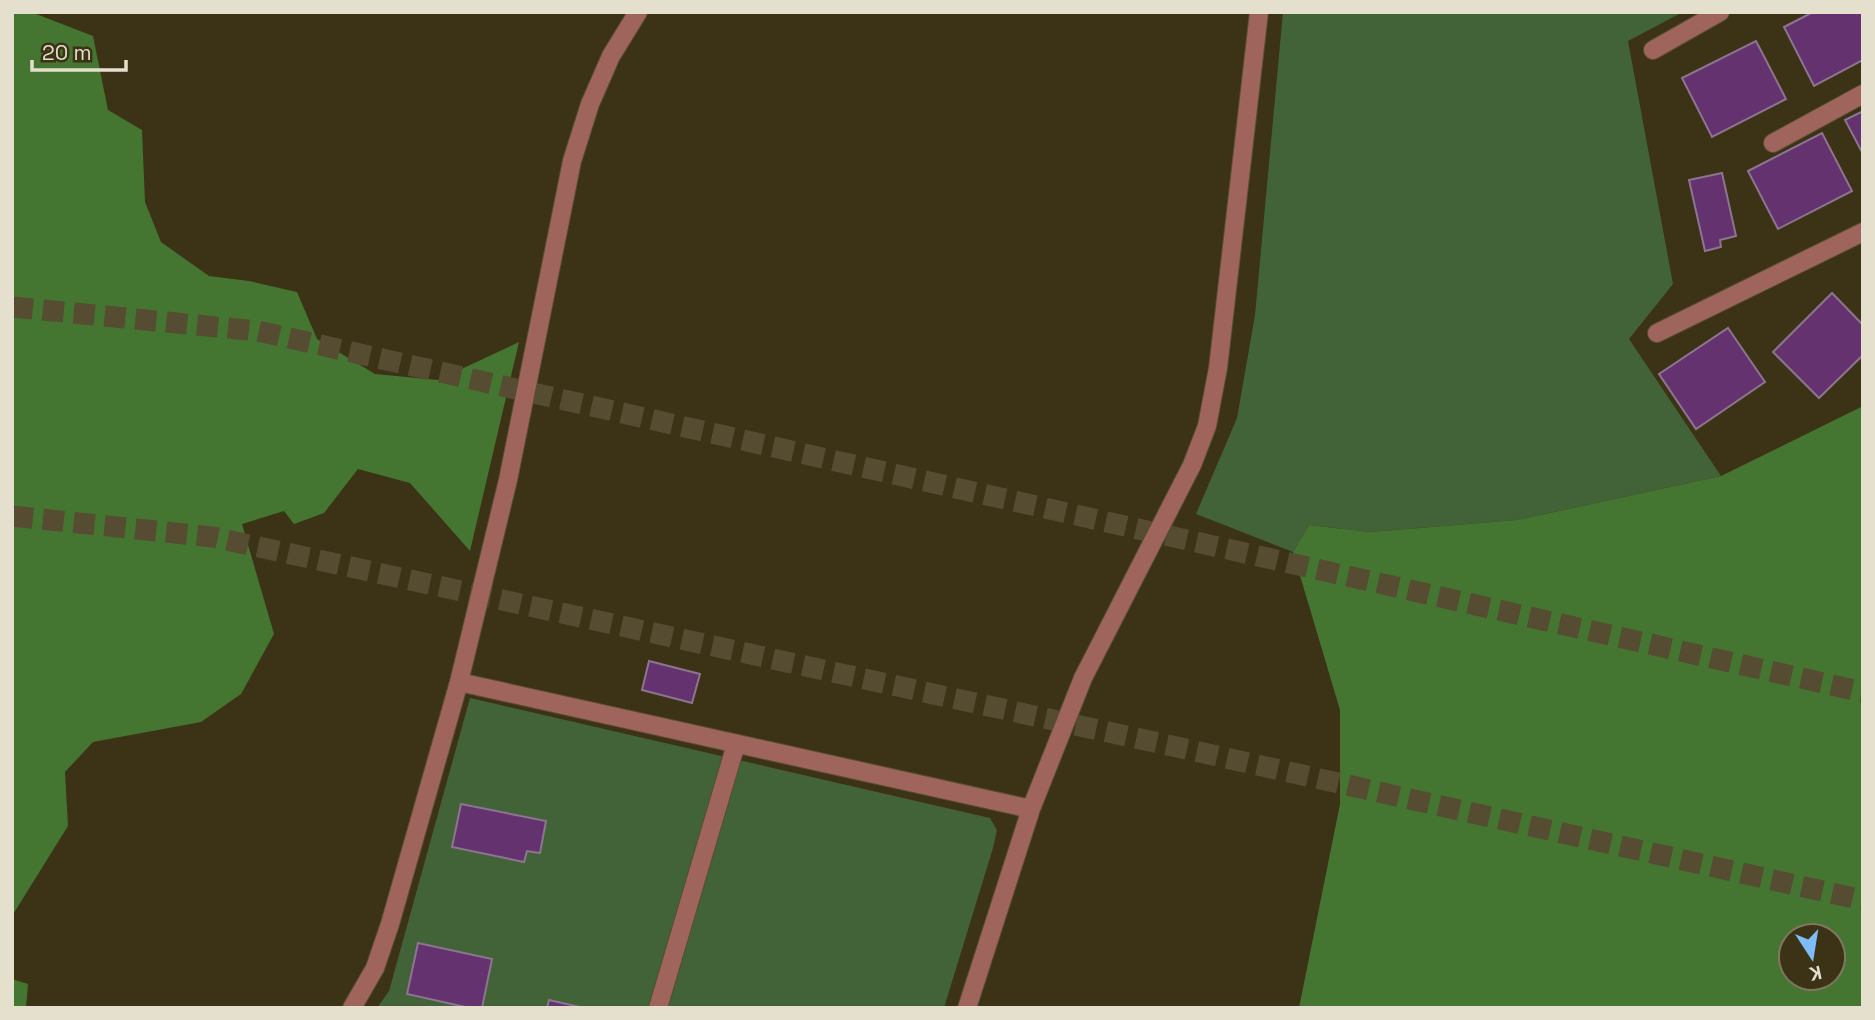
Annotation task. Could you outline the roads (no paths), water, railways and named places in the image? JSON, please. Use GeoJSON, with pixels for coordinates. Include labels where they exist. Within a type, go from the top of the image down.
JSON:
{"type":"FeatureCollection","features":[{"type":"Feature","properties":{"kind":"street"},"geometry":{"type":"LineString","coordinates":[[352,1008],[375,968],[390,924],[459,682],[508,480],[572,161],[590,104],[611,56],[638,12]]}},
{"type":"Feature","properties":{"kind":"street"},"geometry":{"type":"LineString","coordinates":[[967,1008],[1031,809],[1083,678],[1192,465],[1208,426],[1218,368],[1259,12]]}},
{"type":"Feature","properties":{"kind":"street"},"geometry":{"type":"LineString","coordinates":[[1653,50],[1720,12]]}},
{"type":"Feature","properties":{"kind":"street"},"geometry":{"type":"LineString","coordinates":[[1773,143],[1863,94]]}},
{"type":"Feature","properties":{"kind":"street"},"geometry":{"type":"LineString","coordinates":[[1657,333],[1863,232]]}},
{"type":"Feature","properties":{"kind":"street"},"geometry":{"type":"LineString","coordinates":[[459,682],[1031,809]]}},
{"type":"Feature","properties":{"kind":"street"},"geometry":{"type":"LineString","coordinates":[[658,1008],[736,744]]}},
{"type":"Feature","properties":{"kind":"tunnel"},"geometry":{"type":"LineString","coordinates":[[12,307],[258,331],[1863,692]]}},
{"type":"Feature","properties":{"kind":"tunnel"},"geometry":{"type":"LineString","coordinates":[[12,516],[213,537],[1863,900]]}}]}
